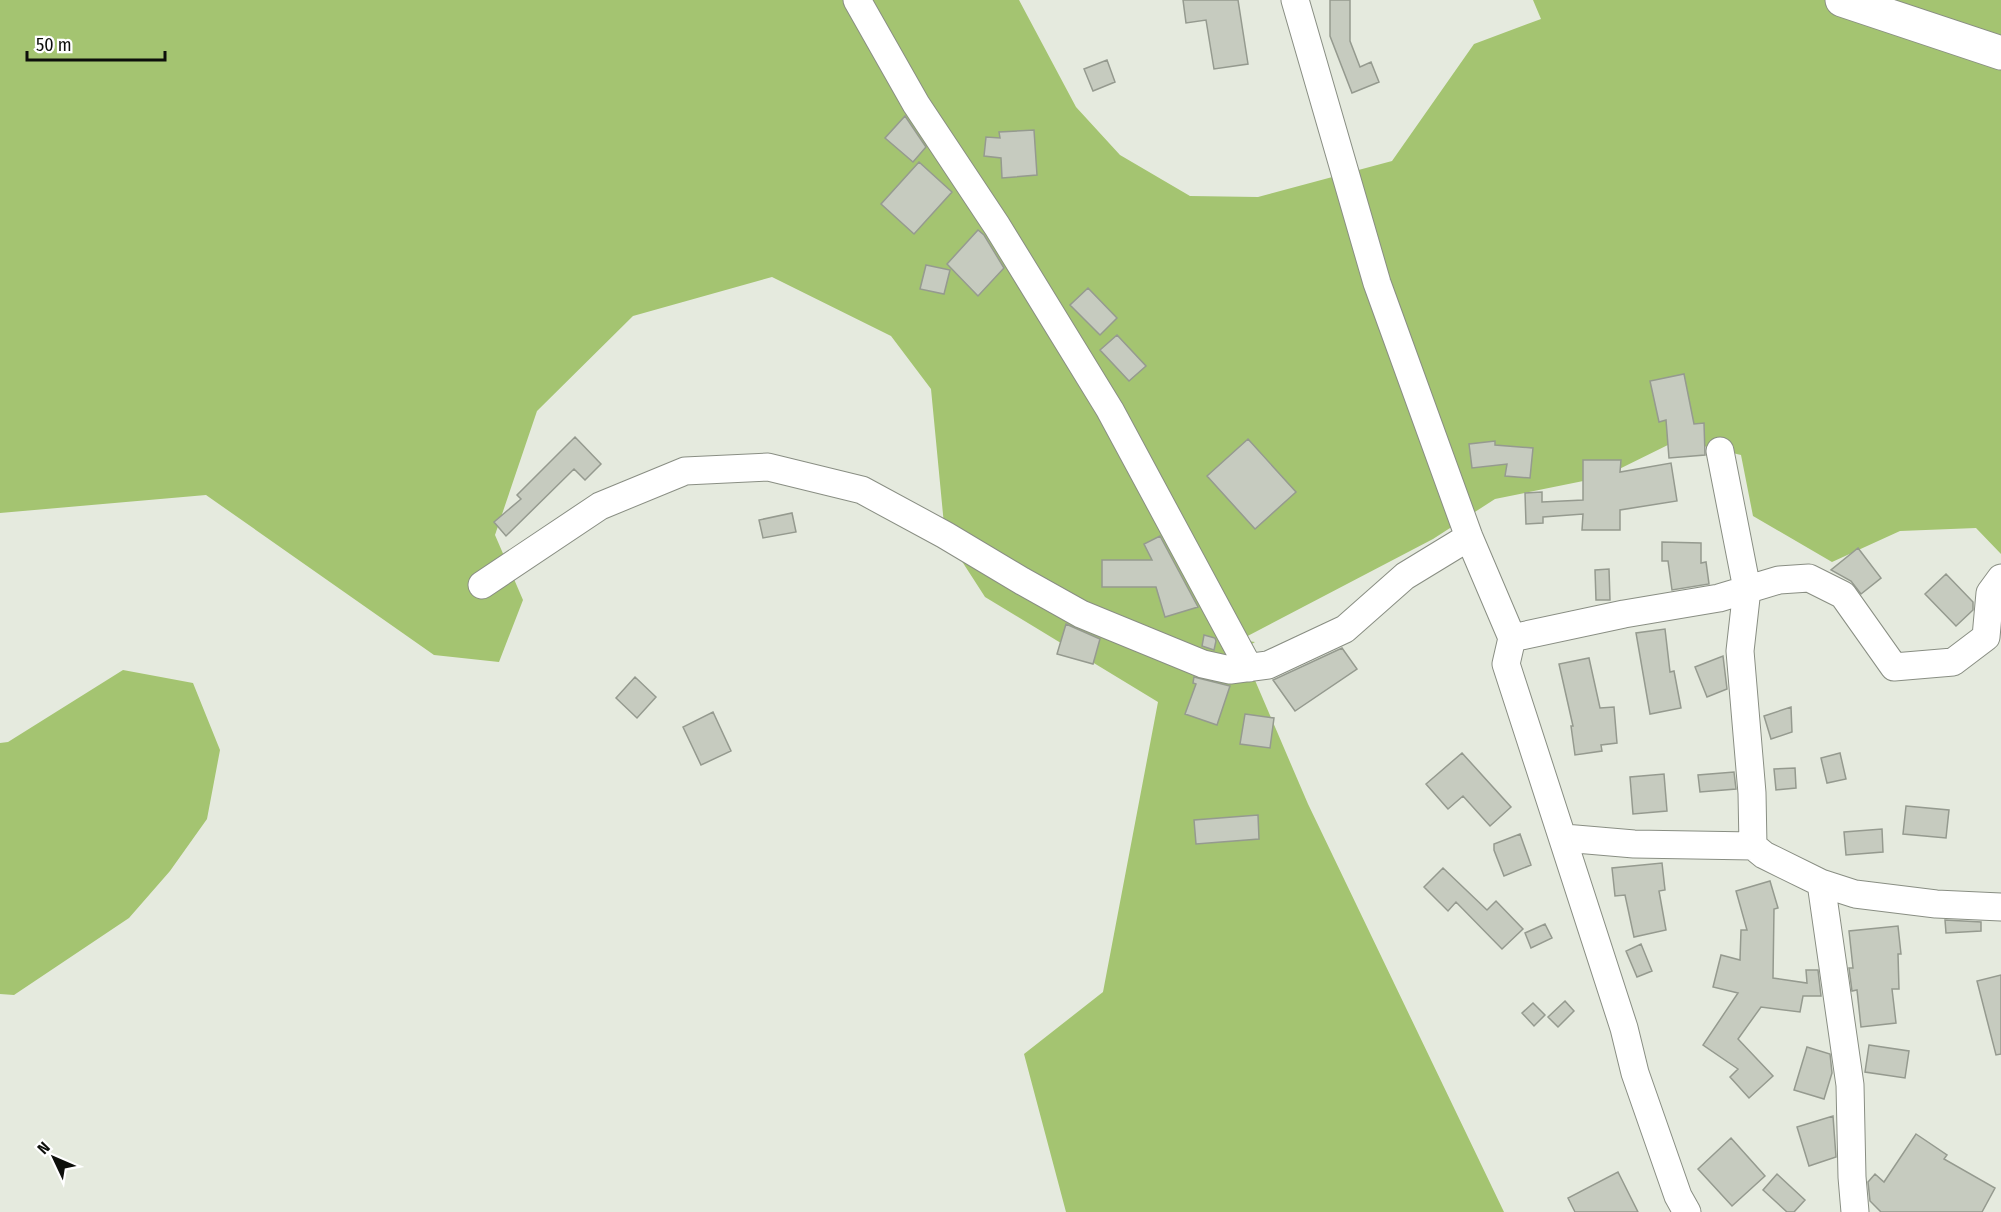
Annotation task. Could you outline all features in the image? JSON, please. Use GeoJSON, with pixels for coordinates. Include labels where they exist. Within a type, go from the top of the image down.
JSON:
{"type":"FeatureCollection","features":[{"type":"Feature","properties":{"kind":"highway"},"geometry":{"type":"LineString","coordinates":[[1842,0],[2001,53]]}},
{"type":"Feature","properties":{"kind":"street"},"geometry":{"type":"LineString","coordinates":[[857,0],[916,104],[997,226],[1110,410],[1249,668]]}},
{"type":"Feature","properties":{"kind":"street"},"geometry":{"type":"LineString","coordinates":[[1296,0],[1377,283],[1469,537],[1512,638],[1506,664],[1624,1028],[1635,1073],[1678,1196],[1688,1212]]}},
{"type":"Feature","properties":{"kind":"street"},"geometry":{"type":"LineString","coordinates":[[1720,451],[1747,589],[1740,651],[1752,793],[1753,846]]}},
{"type":"Feature","properties":{"kind":"street"},"geometry":{"type":"LineString","coordinates":[[482,585],[600,506],[685,471],[768,467],[862,490],[1081,614],[1203,664],[1230,670],[1268,665],[1345,628],[1406,576],[1469,537]]}},
{"type":"Feature","properties":{"kind":"street"},"geometry":{"type":"LineString","coordinates":[[1512,638],[1624,614],[1719,598],[1779,580],[1809,578],[1843,595],[1894,667],[1953,662],[1986,637],[1990,593],[2001,578]]}},
{"type":"Feature","properties":{"kind":"street"},"geometry":{"type":"LineString","coordinates":[[1564,838],[1634,844],[1753,846],[1764,855],[1821,882],[1855,894],[1936,904],[2001,907]]}},
{"type":"Feature","properties":{"kind":"street"},"geometry":{"type":"LineString","coordinates":[[1821,882],[1850,1085],[1855,1212]]}},
{"type":"Feature","properties":{"kind":"green space"},"geometry":{"type":"Polygon","coordinates":[[[0,0],[1019,0],[1076,107],[1120,155],[1190,196],[1258,197],[1392,161],[1474,44],[1541,19],[1533,0],[2001,0],[2001,554],[1976,528],[1900,531],[1832,562],[1753,516],[1741,455],[1678,440],[1603,477],[1495,499],[1433,539],[1240,640],[1255,642],[1242,650],[1308,804],[1504,1212],[1066,1212],[1024,1054],[1103,992],[1158,702],[985,597],[945,535],[931,389],[891,336],[772,277],[633,316],[537,411],[495,535],[523,600],[499,662],[434,655],[206,495],[0,513],[0,0]]]}},
{"type":"Feature","properties":{"kind":"green space"},"geometry":{"type":"Polygon","coordinates":[[[123,670],[193,683],[220,750],[207,819],[170,871],[129,918],[14,995],[0,994],[0,743],[8,742],[123,670]]]}},
{"type":"Feature","properties":{"kind":"building"},"geometry":{"type":"Polygon","coordinates":[[[1183,0],[1238,0],[1248,64],[1214,69],[1206,20],[1186,23],[1183,0]]]}},
{"type":"Feature","properties":{"kind":"building"},"geometry":{"type":"Polygon","coordinates":[[[1330,0],[1350,0],[1350,41],[1360,67],[1371,62],[1379,82],[1352,93],[1330,36],[1330,0]]]}},
{"type":"Feature","properties":{"kind":"building"},"geometry":{"type":"Polygon","coordinates":[[[1107,60],[1115,82],[1093,91],[1084,69],[1107,60]]]}},
{"type":"Feature","properties":{"kind":"building"},"geometry":{"type":"Polygon","coordinates":[[[905,116],[926,147],[913,162],[885,138],[905,116]]]}},
{"type":"Feature","properties":{"kind":"building"},"geometry":{"type":"Polygon","coordinates":[[[1034,130],[1037,175],[1002,178],[1001,158],[984,156],[986,137],[1000,138],[999,132],[1034,130]]]}},
{"type":"Feature","properties":{"kind":"building"},"geometry":{"type":"Polygon","coordinates":[[[919,162],[952,192],[914,234],[881,204],[919,162]]]}},
{"type":"Feature","properties":{"kind":"building"},"geometry":{"type":"Polygon","coordinates":[[[978,230],[984,235],[1004,268],[978,296],[947,264],[978,230]]]}},
{"type":"Feature","properties":{"kind":"building"},"geometry":{"type":"Polygon","coordinates":[[[926,265],[950,270],[944,294],[920,289],[926,265]]]}},
{"type":"Feature","properties":{"kind":"building"},"geometry":{"type":"Polygon","coordinates":[[[1088,288],[1117,318],[1100,335],[1070,305],[1088,288]]]}},
{"type":"Feature","properties":{"kind":"building"},"geometry":{"type":"Polygon","coordinates":[[[1117,335],[1146,366],[1129,381],[1100,350],[1117,335]]]}},
{"type":"Feature","properties":{"kind":"building"},"geometry":{"type":"Polygon","coordinates":[[[1684,374],[1694,424],[1704,423],[1705,455],[1669,458],[1666,420],[1659,422],[1650,381],[1684,374]]]}},
{"type":"Feature","properties":{"kind":"building"},"geometry":{"type":"Polygon","coordinates":[[[575,437],[601,464],[585,480],[574,469],[506,536],[494,522],[521,499],[517,495],[575,437]]]}},
{"type":"Feature","properties":{"kind":"building"},"geometry":{"type":"Polygon","coordinates":[[[1248,439],[1296,492],[1255,529],[1207,476],[1248,439]]]}},
{"type":"Feature","properties":{"kind":"building"},"geometry":{"type":"Polygon","coordinates":[[[1495,441],[1495,445],[1533,448],[1530,478],[1505,476],[1507,464],[1472,468],[1469,444],[1495,441]]]}},
{"type":"Feature","properties":{"kind":"building"},"geometry":{"type":"Polygon","coordinates":[[[1583,460],[1621,460],[1620,472],[1671,463],[1677,501],[1620,510],[1620,530],[1582,530],[1583,514],[1543,517],[1543,523],[1526,524],[1525,493],[1542,492],[1542,502],[1583,500],[1583,460]]]}},
{"type":"Feature","properties":{"kind":"building"},"geometry":{"type":"Polygon","coordinates":[[[792,513],[796,532],[763,538],[759,520],[792,513]]]}},
{"type":"Feature","properties":{"kind":"building"},"geometry":{"type":"Polygon","coordinates":[[[1160,536],[1198,607],[1165,617],[1156,587],[1102,587],[1102,560],[1152,560],[1144,544],[1160,536]]]}},
{"type":"Feature","properties":{"kind":"building"},"geometry":{"type":"Polygon","coordinates":[[[1662,542],[1701,543],[1701,563],[1706,562],[1709,584],[1672,590],[1668,561],[1662,561],[1662,542]]]}},
{"type":"Feature","properties":{"kind":"building"},"geometry":{"type":"Polygon","coordinates":[[[1858,548],[1881,578],[1861,594],[1851,581],[1831,570],[1858,548]]]}},
{"type":"Feature","properties":{"kind":"building"},"geometry":{"type":"Polygon","coordinates":[[[1609,569],[1610,600],[1596,600],[1595,570],[1609,569]]]}},
{"type":"Feature","properties":{"kind":"building"},"geometry":{"type":"Polygon","coordinates":[[[1946,574],[1973,602],[1973,610],[1956,626],[1925,594],[1946,574]]]}},
{"type":"Feature","properties":{"kind":"building"},"geometry":{"type":"Polygon","coordinates":[[[1066,624],[1100,639],[1093,664],[1057,654],[1066,624]]]}},
{"type":"Feature","properties":{"kind":"building"},"geometry":{"type":"Polygon","coordinates":[[[1665,629],[1670,672],[1674,671],[1681,708],[1650,714],[1636,633],[1665,629]]]}},
{"type":"Feature","properties":{"kind":"building"},"geometry":{"type":"Polygon","coordinates":[[[1204,635],[1215,638],[1214,650],[1202,646],[1204,635]]]}},
{"type":"Feature","properties":{"kind":"building"},"geometry":{"type":"Polygon","coordinates":[[[1342,648],[1357,669],[1295,711],[1273,680],[1342,648]]]}},
{"type":"Feature","properties":{"kind":"building"},"geometry":{"type":"Polygon","coordinates":[[[1723,656],[1727,689],[1707,697],[1695,667],[1723,656]]]}},
{"type":"Feature","properties":{"kind":"building"},"geometry":{"type":"Polygon","coordinates":[[[1589,658],[1600,708],[1614,707],[1617,743],[1601,745],[1602,751],[1575,755],[1571,726],[1573,726],[1559,664],[1589,658]]]}},
{"type":"Feature","properties":{"kind":"building"},"geometry":{"type":"Polygon","coordinates":[[[635,677],[656,697],[637,718],[616,698],[635,677]]]}},
{"type":"Feature","properties":{"kind":"building"},"geometry":{"type":"Polygon","coordinates":[[[1194,677],[1230,686],[1217,725],[1185,714],[1196,684],[1193,683],[1194,677]]]}},
{"type":"Feature","properties":{"kind":"building"},"geometry":{"type":"Polygon","coordinates":[[[1791,707],[1792,732],[1771,739],[1764,716],[1791,707]]]}},
{"type":"Feature","properties":{"kind":"building"},"geometry":{"type":"Polygon","coordinates":[[[713,712],[731,751],[701,765],[683,727],[713,712]]]}},
{"type":"Feature","properties":{"kind":"building"},"geometry":{"type":"Polygon","coordinates":[[[1245,714],[1274,718],[1270,748],[1240,744],[1245,714]]]}},
{"type":"Feature","properties":{"kind":"building"},"geometry":{"type":"Polygon","coordinates":[[[1462,753],[1511,807],[1490,826],[1463,796],[1448,809],[1426,784],[1462,753]]]}},
{"type":"Feature","properties":{"kind":"building"},"geometry":{"type":"Polygon","coordinates":[[[1840,753],[1846,779],[1827,783],[1821,758],[1840,753]]]}},
{"type":"Feature","properties":{"kind":"building"},"geometry":{"type":"Polygon","coordinates":[[[1795,768],[1796,788],[1776,790],[1774,769],[1795,768]]]}},
{"type":"Feature","properties":{"kind":"building"},"geometry":{"type":"Polygon","coordinates":[[[1734,772],[1736,789],[1700,792],[1698,775],[1734,772]]]}},
{"type":"Feature","properties":{"kind":"building"},"geometry":{"type":"Polygon","coordinates":[[[1664,774],[1667,811],[1633,814],[1630,777],[1664,774]]]}},
{"type":"Feature","properties":{"kind":"building"},"geometry":{"type":"Polygon","coordinates":[[[1906,806],[1949,810],[1946,838],[1903,834],[1906,806]]]}},
{"type":"Feature","properties":{"kind":"building"},"geometry":{"type":"Polygon","coordinates":[[[1258,815],[1259,839],[1196,844],[1194,820],[1258,815]]]}},
{"type":"Feature","properties":{"kind":"building"},"geometry":{"type":"Polygon","coordinates":[[[1882,829],[1883,852],[1846,855],[1844,832],[1882,829]]]}},
{"type":"Feature","properties":{"kind":"building"},"geometry":{"type":"Polygon","coordinates":[[[1520,834],[1531,865],[1504,876],[1494,844],[1520,834]]]}},
{"type":"Feature","properties":{"kind":"building"},"geometry":{"type":"Polygon","coordinates":[[[1662,863],[1665,890],[1659,891],[1666,930],[1634,937],[1625,895],[1615,896],[1612,868],[1662,863]]]}},
{"type":"Feature","properties":{"kind":"building"},"geometry":{"type":"Polygon","coordinates":[[[1443,868],[1487,910],[1496,901],[1523,929],[1502,949],[1456,902],[1448,911],[1424,887],[1443,868]]]}},
{"type":"Feature","properties":{"kind":"building"},"geometry":{"type":"Polygon","coordinates":[[[1770,881],[1778,908],[1774,909],[1773,978],[1807,983],[1806,970],[1818,970],[1821,996],[1803,996],[1800,1012],[1761,1007],[1738,1039],[1773,1076],[1749,1098],[1730,1077],[1738,1069],[1703,1045],[1738,993],[1713,987],[1721,955],[1740,960],[1741,930],[1747,930],[1736,891],[1770,881]]]}},
{"type":"Feature","properties":{"kind":"building"},"geometry":{"type":"Polygon","coordinates":[[[1945,920],[1981,922],[1981,931],[1946,933],[1945,920]]]}},
{"type":"Feature","properties":{"kind":"building"},"geometry":{"type":"Polygon","coordinates":[[[1545,924],[1552,938],[1531,948],[1525,933],[1545,924]]]}},
{"type":"Feature","properties":{"kind":"building"},"geometry":{"type":"Polygon","coordinates":[[[1898,926],[1901,954],[1898,954],[1899,989],[1892,989],[1896,1023],[1861,1027],[1857,990],[1852,991],[1849,968],[1853,968],[1849,931],[1898,926]]]}},
{"type":"Feature","properties":{"kind":"building"},"geometry":{"type":"Polygon","coordinates":[[[1641,944],[1652,971],[1637,977],[1626,951],[1641,944]]]}},
{"type":"Feature","properties":{"kind":"building"},"geometry":{"type":"Polygon","coordinates":[[[2001,975],[2001,1054],[1996,1055],[1977,981],[2001,975]]]}},
{"type":"Feature","properties":{"kind":"building"},"geometry":{"type":"Polygon","coordinates":[[[1565,1001],[1574,1011],[1558,1027],[1548,1017],[1565,1001]]]}},
{"type":"Feature","properties":{"kind":"building"},"geometry":{"type":"Polygon","coordinates":[[[1533,1003],[1545,1015],[1534,1026],[1522,1013],[1533,1003]]]}},
{"type":"Feature","properties":{"kind":"building"},"geometry":{"type":"Polygon","coordinates":[[[1869,1045],[1909,1051],[1905,1078],[1865,1072],[1869,1045]]]}},
{"type":"Feature","properties":{"kind":"building"},"geometry":{"type":"Polygon","coordinates":[[[1807,1047],[1830,1054],[1832,1073],[1824,1099],[1794,1090],[1807,1047]]]}},
{"type":"Feature","properties":{"kind":"building"},"geometry":{"type":"Polygon","coordinates":[[[1833,1116],[1836,1157],[1809,1166],[1797,1127],[1833,1116]]]}},
{"type":"Feature","properties":{"kind":"building"},"geometry":{"type":"Polygon","coordinates":[[[1916,1134],[1947,1155],[1944,1159],[1995,1188],[1982,1212],[1881,1212],[1870,1201],[1868,1182],[1875,1174],[1884,1182],[1916,1134]]]}},
{"type":"Feature","properties":{"kind":"building"},"geometry":{"type":"Polygon","coordinates":[[[1731,1138],[1765,1176],[1732,1206],[1698,1169],[1731,1138]]]}},
{"type":"Feature","properties":{"kind":"building"},"geometry":{"type":"Polygon","coordinates":[[[1618,1172],[1638,1212],[1575,1212],[1568,1198],[1618,1172]]]}},
{"type":"Feature","properties":{"kind":"building"},"geometry":{"type":"Polygon","coordinates":[[[1777,1174],[1805,1200],[1794,1212],[1787,1212],[1763,1190],[1777,1174]]]}}]}
